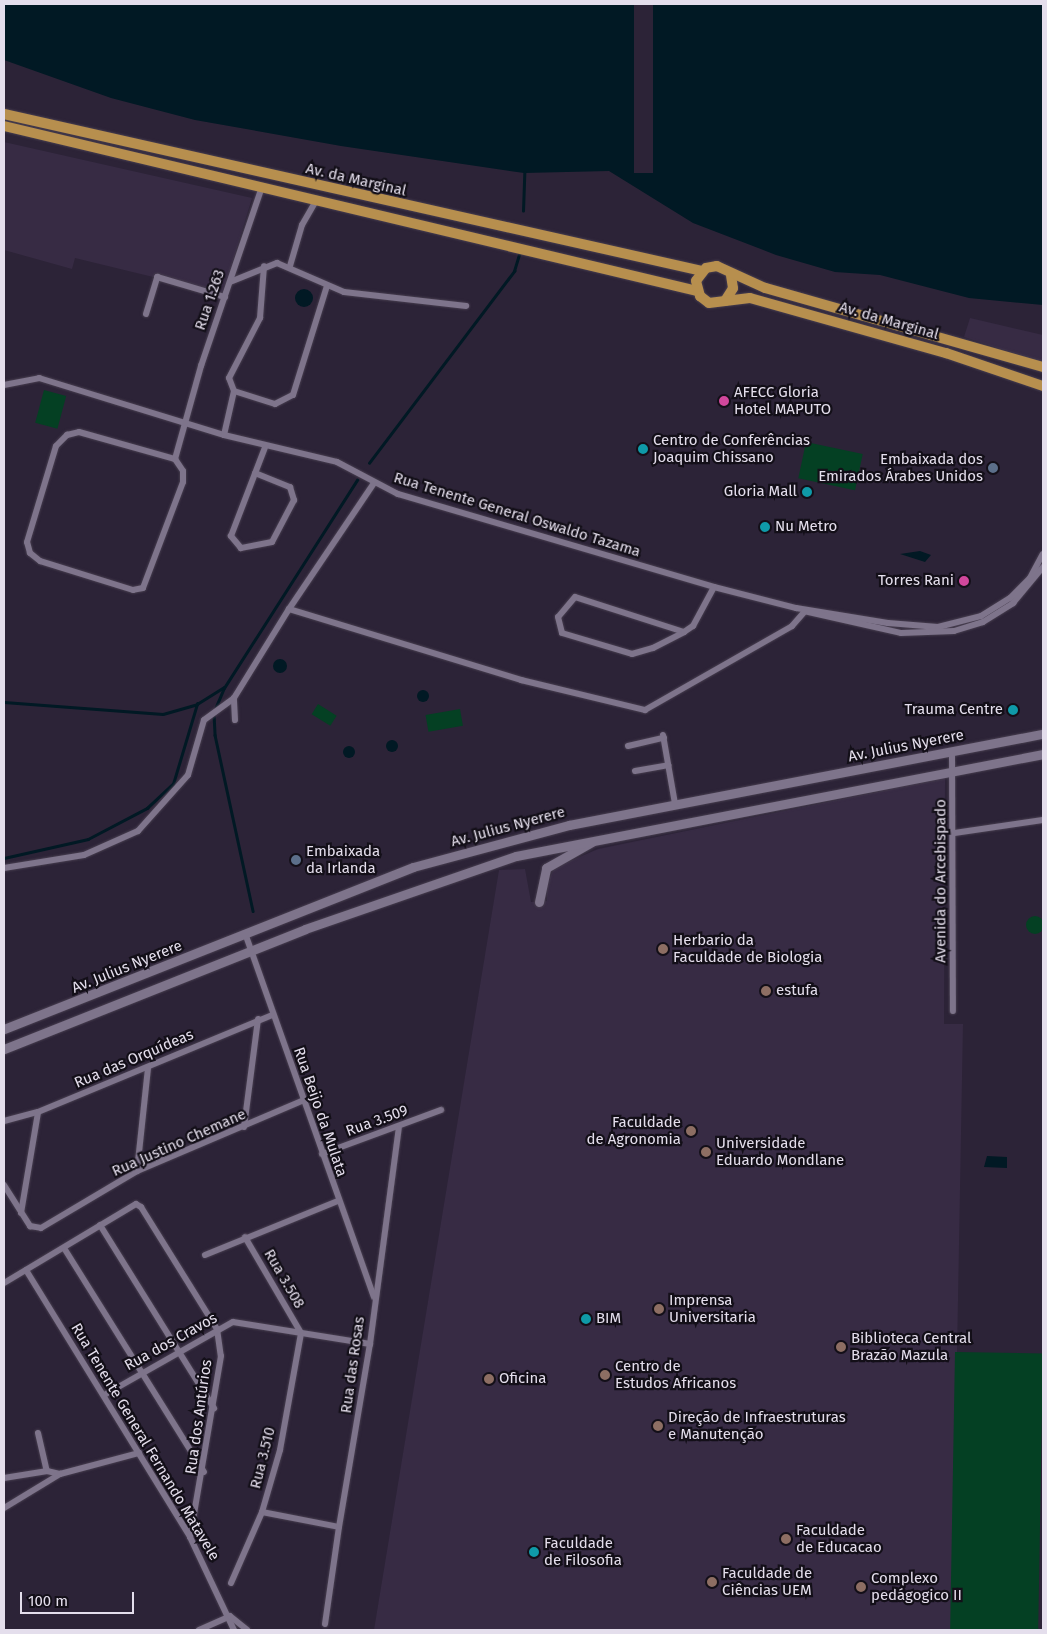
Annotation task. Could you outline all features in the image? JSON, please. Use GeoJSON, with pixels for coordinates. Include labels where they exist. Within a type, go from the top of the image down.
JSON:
{"type":"FeatureCollection","features":[{"type":"Feature","properties":{"kind":"main road","name":"Av. da Marginal"},"geometry":{"type":"LineString","coordinates":[[4,114],[236,169],[702,271],[718,266],[732,276],[1043,367]]}},
{"type":"Feature","properties":{"kind":"main road","name":"Av. da Marginal"},"geometry":{"type":"LineString","coordinates":[[4,126],[697,291],[709,302],[750,298],[955,355],[1043,386]]}},
{"type":"Feature","properties":{"kind":"main road"},"geometry":{"type":"LineString","coordinates":[[697,291],[702,271]]}},
{"type":"Feature","properties":{"kind":"main road"},"geometry":{"type":"LineString","coordinates":[[722,302],[731,294],[732,276]]}},
{"type":"Feature","properties":{"kind":"main road","name":"Av. Julius Nyerere"},"geometry":{"type":"LineString","coordinates":[[4,1030],[399,872],[508,841],[675,804],[1043,734]]}},
{"type":"Feature","properties":{"kind":"main road","name":"Av. Julius Nyerere"},"geometry":{"type":"LineString","coordinates":[[4,1049],[250,954],[305,929],[481,866],[594,840],[953,773],[1043,754]]}},
{"type":"Feature","properties":{"kind":"main road"},"geometry":{"type":"LineString","coordinates":[[539,902],[546,868],[594,840]]}},
{"type":"Feature","properties":{"kind":"street","name":"Rua 1.263"},"geometry":{"type":"LineString","coordinates":[[175,459],[225,297],[262,186]]}},
{"type":"Feature","properties":{"kind":"street"},"geometry":{"type":"LineString","coordinates":[[290,266],[302,224],[317,200]]}},
{"type":"Feature","properties":{"kind":"street"},"geometry":{"type":"LineString","coordinates":[[224,435],[234,391],[229,378],[260,318],[264,266]]}},
{"type":"Feature","properties":{"kind":"street"},"geometry":{"type":"LineString","coordinates":[[230,282],[264,266],[290,266],[327,286],[361,295],[466,306]]}},
{"type":"Feature","properties":{"kind":"street"},"geometry":{"type":"LineString","coordinates":[[146,314],[158,277],[225,297]]}},
{"type":"Feature","properties":{"kind":"street"},"geometry":{"type":"LineString","coordinates":[[234,391],[269,404],[289,400],[298,388],[327,286]]}},
{"type":"Feature","properties":{"kind":"street","name":"Rua Tenente General Oswaldo Tazama"},"geometry":{"type":"LineString","coordinates":[[4,385],[39,378],[224,435],[336,462],[374,483],[420,501],[796,608],[920,626],[952,625],[981,616],[1010,598],[1030,578],[1043,554]]}},
{"type":"Feature","properties":{"kind":"street"},"geometry":{"type":"LineString","coordinates":[[79,432],[175,459],[184,471],[183,482],[143,588],[124,587],[40,561],[30,553],[28,542],[56,446],[67,435],[79,432]]}},
{"type":"Feature","properties":{"kind":"street"},"geometry":{"type":"LineString","coordinates":[[255,473],[290,487],[294,500],[272,542],[241,548],[231,536],[255,473],[266,445]]}},
{"type":"Feature","properties":{"kind":"street"},"geometry":{"type":"LineString","coordinates":[[4,868],[84,855],[138,831],[188,776],[204,720],[224,703],[234,698],[297,598],[374,483]]}},
{"type":"Feature","properties":{"kind":"street","name":"Rua Tenente General Oswaldo Tazama"},"geometry":{"type":"LineString","coordinates":[[796,608],[804,612],[901,633],[954,631],[983,622],[1013,603],[1043,567]]}},
{"type":"Feature","properties":{"kind":"street"},"geometry":{"type":"LineString","coordinates":[[684,632],[575,597],[558,616],[562,633],[632,654],[684,632],[702,612],[714,586]]}},
{"type":"Feature","properties":{"kind":"street"},"geometry":{"type":"LineString","coordinates":[[297,598],[308,616]]}},
{"type":"Feature","properties":{"kind":"street"},"geometry":{"type":"LineString","coordinates":[[290,609],[521,680],[645,710],[792,626],[804,612]]}},
{"type":"Feature","properties":{"kind":"street"},"geometry":{"type":"LineString","coordinates":[[234,698],[235,720]]}},
{"type":"Feature","properties":{"kind":"street"},"geometry":{"type":"LineString","coordinates":[[628,746],[664,737],[675,804]]}},
{"type":"Feature","properties":{"kind":"street","name":"Avenida do Arcebispado"},"geometry":{"type":"LineString","coordinates":[[952,752],[954,832],[953,1011]]}},
{"type":"Feature","properties":{"kind":"street"},"geometry":{"type":"LineString","coordinates":[[635,771],[668,764]]}},
{"type":"Feature","properties":{"kind":"street"},"geometry":{"type":"LineString","coordinates":[[954,832],[1043,820]]}},
{"type":"Feature","properties":{"kind":"street","name":"Rua Beijo da Mulata"},"geometry":{"type":"LineString","coordinates":[[244,933],[374,1299]]}},
{"type":"Feature","properties":{"kind":"street","name":"Rua das Orquídeas"},"geometry":{"type":"LineString","coordinates":[[4,1121],[38,1112],[148,1068],[258,1019],[272,1015]]}},
{"type":"Feature","properties":{"kind":"street"},"geometry":{"type":"LineString","coordinates":[[244,1127],[258,1019]]}},
{"type":"Feature","properties":{"kind":"street"},"geometry":{"type":"LineString","coordinates":[[137,1172],[148,1068]]}},
{"type":"Feature","properties":{"kind":"street","name":"Rua Justino Chemane"},"geometry":{"type":"LineString","coordinates":[[4,1185],[30,1226],[41,1228],[137,1172],[304,1100]]}},
{"type":"Feature","properties":{"kind":"street","name":"Rua 3.509"},"geometry":{"type":"LineString","coordinates":[[322,1154],[398,1128],[441,1110]]}},
{"type":"Feature","properties":{"kind":"street"},"geometry":{"type":"LineString","coordinates":[[21,1213],[38,1112]]}},
{"type":"Feature","properties":{"kind":"street","name":"Rua das Rosas"},"geometry":{"type":"LineString","coordinates":[[326,1624],[339,1527],[370,1344],[374,1299],[398,1128]]}},
{"type":"Feature","properties":{"kind":"street"},"geometry":{"type":"LineString","coordinates":[[205,1255],[245,1237],[338,1201]]}},
{"type":"Feature","properties":{"kind":"street","name":"Rua dos Antúrios"},"geometry":{"type":"LineString","coordinates":[[100,1225],[136,1204],[217,1329],[221,1356],[204,1472],[190,1537]]}},
{"type":"Feature","properties":{"kind":"street"},"geometry":{"type":"LineString","coordinates":[[4,1283],[100,1225],[214,1408]]}},
{"type":"Feature","properties":{"kind":"street","name":"Rua 3.508"},"geometry":{"type":"LineString","coordinates":[[245,1237],[301,1334]]}},
{"type":"Feature","properties":{"kind":"street"},"geometry":{"type":"LineString","coordinates":[[64,1248],[204,1472]]}},
{"type":"Feature","properties":{"kind":"street","name":"Rua Tenente General Fernando Matavele"},"geometry":{"type":"LineString","coordinates":[[26,1270],[106,1394],[190,1537],[230,1616],[234,1630]]}},
{"type":"Feature","properties":{"kind":"street","name":"Rua dos Cravos"},"geometry":{"type":"LineString","coordinates":[[106,1394],[178,1351],[233,1322],[256,1322],[301,1334],[370,1344]]}},
{"type":"Feature","properties":{"kind":"street","name":"Rua 3.510"},"geometry":{"type":"LineString","coordinates":[[232,1583],[262,1512],[280,1450],[301,1334]]}},
{"type":"Feature","properties":{"kind":"street"},"geometry":{"type":"LineString","coordinates":[[38,1433],[47,1471]]}},
{"type":"Feature","properties":{"kind":"street"},"geometry":{"type":"LineString","coordinates":[[4,1508],[60,1474],[139,1453]]}},
{"type":"Feature","properties":{"kind":"street"},"geometry":{"type":"LineString","coordinates":[[4,1478],[47,1471],[60,1474]]}},
{"type":"Feature","properties":{"kind":"street"},"geometry":{"type":"LineString","coordinates":[[262,1512],[339,1527]]}},
{"type":"Feature","properties":{"kind":"street"},"geometry":{"type":"LineString","coordinates":[[199,1630],[230,1616],[247,1630]]}},
{"type":"Feature","properties":{"kind":"shaded area"},"geometry":{"type":"Polygon","coordinates":[[[4,142],[252,198],[223,294],[75,258],[72,269],[4,250],[4,142]]]}},
{"type":"Feature","properties":{"kind":"shaded area"},"geometry":{"type":"Polygon","coordinates":[[[970,318],[1043,335],[1043,363],[964,337],[970,318]]]}},
{"type":"Feature","properties":{"kind":"shaded area","name":"Universidade Eduardo Mondlane"},"geometry":{"type":"Polygon","coordinates":[[[945,778],[944,1024],[963,1024],[952,1630],[374,1630],[499,870],[525,869],[531,902],[547,901],[547,885],[554,868],[598,849],[945,778]]]}},
{"type":"Feature","properties":{"kind":"green space"},"geometry":{"type":"Polygon","coordinates":[[[44,390],[66,396],[57,429],[35,423],[44,390]]]}},
{"type":"Feature","properties":{"kind":"green space"},"geometry":{"type":"Polygon","coordinates":[[[806,442],[863,454],[855,490],[798,478],[806,442]]]}},
{"type":"Feature","properties":{"kind":"green space"},"geometry":{"type":"Polygon","coordinates":[[[318,704],[337,716],[330,726],[312,714],[318,704]]]}},
{"type":"Feature","properties":{"kind":"green space"},"geometry":{"type":"Polygon","coordinates":[[[460,709],[463,726],[428,732],[426,715],[460,709]]]}},
{"type":"Feature","properties":{"kind":"green space"},"geometry":{"type":"Polygon","coordinates":[[[1035,916],[1041,919],[1044,925],[1041,931],[1035,934],[1029,931],[1026,925],[1029,919],[1035,916]]]}},
{"type":"Feature","properties":{"kind":"green space"},"geometry":{"type":"Polygon","coordinates":[[[955,1352],[1043,1354],[1038,1630],[950,1630],[955,1352]]]}},
{"type":"Feature","properties":{"kind":"water"},"geometry":{"type":"Polygon","coordinates":[[[4,4],[1043,4],[1043,305],[969,298],[880,275],[835,272],[776,255],[693,223],[609,171],[524,173],[341,146],[195,120],[111,98],[4,60],[4,4]]]}},
{"type":"Feature","properties":{"kind":"water"},"geometry":{"type":"Polygon","coordinates":[[[304,289],[310,292],[313,298],[310,304],[304,307],[298,304],[295,298],[298,292],[304,289]]]}},
{"type":"Feature","properties":{"kind":"water"},"geometry":{"type":"Polygon","coordinates":[[[920,551],[931,555],[925,562],[900,554],[920,551]]]}},
{"type":"Feature","properties":{"kind":"water"},"geometry":{"type":"Polygon","coordinates":[[[277,659],[283,659],[287,666],[283,673],[277,673],[273,669],[273,663],[277,659]]]}},
{"type":"Feature","properties":{"kind":"water"},"geometry":{"type":"Polygon","coordinates":[[[421,690],[425,690],[429,696],[425,702],[421,702],[417,698],[417,694],[421,690]]]}},
{"type":"Feature","properties":{"kind":"water"},"geometry":{"type":"Polygon","coordinates":[[[390,740],[394,740],[398,746],[394,752],[390,752],[386,748],[386,744],[390,740]]]}},
{"type":"Feature","properties":{"kind":"water"},"geometry":{"type":"Polygon","coordinates":[[[349,746],[355,752],[349,758],[343,752],[349,746]]]}},
{"type":"Feature","properties":{"kind":"water"},"geometry":{"type":"Polygon","coordinates":[[[987,1156],[1007,1157],[1007,1168],[984,1167],[987,1156]]]}},
{"type":"Feature","properties":{"kind":"pier"},"geometry":{"type":"Polygon","coordinates":[[[634,4],[653,4],[653,173],[634,173],[634,4]]]}},
{"type":"Feature","properties":{"kind":"waterway"},"geometry":{"type":"LineString","coordinates":[[523,211],[524,173]]}},
{"type":"Feature","properties":{"kind":"waterway"},"geometry":{"type":"LineString","coordinates":[[369,463],[514,271],[520,251]]}},
{"type":"Feature","properties":{"kind":"waterway"},"geometry":{"type":"LineString","coordinates":[[215,709],[224,688],[357,480]]}},
{"type":"Feature","properties":{"kind":"waterway"},"geometry":{"type":"LineString","coordinates":[[4,702],[163,714],[197,704],[223,688]]}},
{"type":"Feature","properties":{"kind":"waterway"},"geometry":{"type":"LineString","coordinates":[[4,858],[88,839],[147,808],[173,784],[197,704]]}},
{"type":"Feature","properties":{"kind":"waterway"},"geometry":{"type":"LineString","coordinates":[[214,714],[215,735],[253,911]]}},
{"type":"Feature","properties":{"kind":"place","name":"AFECC Gloria Hotel MAPUTO"},"geometry":{"type":"Point","coordinates":[724,401]}},
{"type":"Feature","properties":{"kind":"place","name":"Centro de Conferências Joaquim Chissano"},"geometry":{"type":"Point","coordinates":[643,449]}},
{"type":"Feature","properties":{"kind":"place","name":"Embaixada dos Emirados Árabes Unidos"},"geometry":{"type":"Point","coordinates":[993,468]}},
{"type":"Feature","properties":{"kind":"place","name":"Gloria Mall"},"geometry":{"type":"Point","coordinates":[807,492]}},
{"type":"Feature","properties":{"kind":"place","name":"Nu Metro"},"geometry":{"type":"Point","coordinates":[765,527]}},
{"type":"Feature","properties":{"kind":"place","name":"Torres Rani"},"geometry":{"type":"Point","coordinates":[964,581]}},
{"type":"Feature","properties":{"kind":"place","name":"Trauma Centre"},"geometry":{"type":"Point","coordinates":[1013,710]}},
{"type":"Feature","properties":{"kind":"place","name":"Embaixada da Irlanda"},"geometry":{"type":"Point","coordinates":[296,860]}},
{"type":"Feature","properties":{"kind":"place","name":"Herbario da Faculdade de Biologia"},"geometry":{"type":"Point","coordinates":[663,949]}},
{"type":"Feature","properties":{"kind":"place","name":"estufa"},"geometry":{"type":"Point","coordinates":[766,991]}},
{"type":"Feature","properties":{"kind":"place","name":"Faculdade de Agronomia"},"geometry":{"type":"Point","coordinates":[691,1131]}},
{"type":"Feature","properties":{"kind":"place","name":"Universidade Eduardo Mondlane"},"geometry":{"type":"Point","coordinates":[706,1152]}},
{"type":"Feature","properties":{"kind":"place","name":"Imprensa Universitaria"},"geometry":{"type":"Point","coordinates":[659,1309]}},
{"type":"Feature","properties":{"kind":"place","name":"BIM"},"geometry":{"type":"Point","coordinates":[586,1319]}},
{"type":"Feature","properties":{"kind":"place","name":"Biblioteca Central Brazão Mazula"},"geometry":{"type":"Point","coordinates":[841,1347]}},
{"type":"Feature","properties":{"kind":"place","name":"Centro de Estudos Africanos"},"geometry":{"type":"Point","coordinates":[605,1375]}},
{"type":"Feature","properties":{"kind":"place","name":"Oficina"},"geometry":{"type":"Point","coordinates":[489,1379]}},
{"type":"Feature","properties":{"kind":"place","name":"Direção de Infraestruturas e Manutenção"},"geometry":{"type":"Point","coordinates":[658,1426]}},
{"type":"Feature","properties":{"kind":"place","name":"Faculdade de Educacao"},"geometry":{"type":"Point","coordinates":[786,1539]}},
{"type":"Feature","properties":{"kind":"place","name":"Faculdade de Filosofia"},"geometry":{"type":"Point","coordinates":[534,1552]}},
{"type":"Feature","properties":{"kind":"place","name":"Faculdade de Ciências UEM"},"geometry":{"type":"Point","coordinates":[712,1582]}},
{"type":"Feature","properties":{"kind":"place","name":"Complexo pedágogico II"},"geometry":{"type":"Point","coordinates":[861,1587]}}]}
